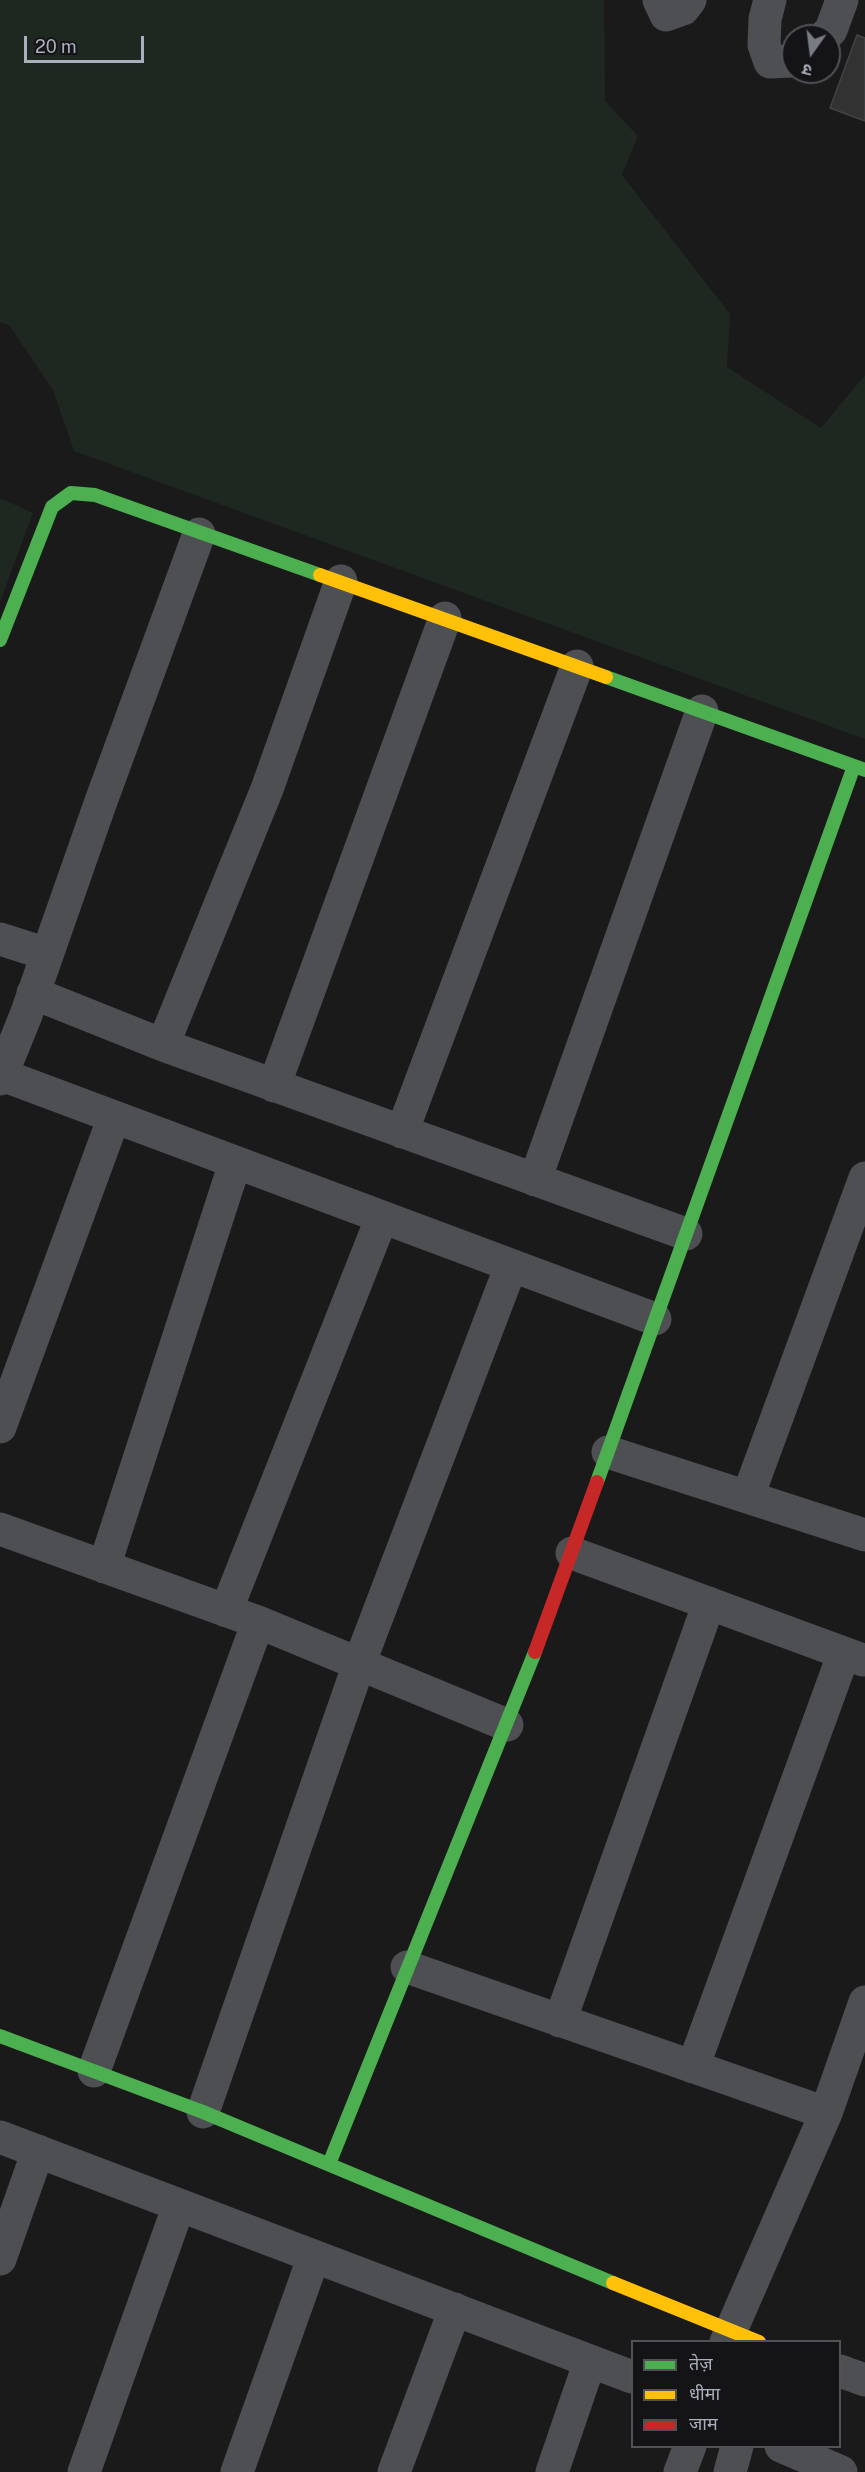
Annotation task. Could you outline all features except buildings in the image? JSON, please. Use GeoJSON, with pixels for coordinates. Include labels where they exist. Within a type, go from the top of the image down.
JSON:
{"type":"FeatureCollection","features":[{"type":"Feature","properties":{"kind":"street"},"geometry":{"type":"LineString","coordinates":[[659,0],[666,15],[683,9],[690,0]]}},
{"type":"Feature","properties":{"kind":"street"},"geometry":{"type":"LineString","coordinates":[[770,0],[765,19],[764,45],[770,62],[781,62]]}},
{"type":"Feature","properties":{"kind":"street"},"geometry":{"type":"LineString","coordinates":[[833,24],[842,0]]}},
{"type":"Feature","properties":{"kind":"street"},"geometry":{"type":"LineString","coordinates":[[0,640],[52,507],[70,494],[95,495],[860,768],[654,1319],[572,1552],[507,1725],[329,2164]]}},
{"type":"Feature","properties":{"kind":"street"},"geometry":{"type":"LineString","coordinates":[[199,534],[1,1077],[654,1319]]}},
{"type":"Feature","properties":{"kind":"street"},"geometry":{"type":"LineString","coordinates":[[164,1045],[267,789],[341,581]]}},
{"type":"Feature","properties":{"kind":"street"},"geometry":{"type":"LineString","coordinates":[[274,1086],[445,618]]}},
{"type":"Feature","properties":{"kind":"street"},"geometry":{"type":"LineString","coordinates":[[402,1132],[577,666]]}},
{"type":"Feature","properties":{"kind":"street"},"geometry":{"type":"LineString","coordinates":[[535,1180],[702,711]]}},
{"type":"Feature","properties":{"kind":"street"},"geometry":{"type":"LineString","coordinates":[[0,939],[46,954]]}},
{"type":"Feature","properties":{"kind":"street"},"geometry":{"type":"LineString","coordinates":[[33,993],[274,1086],[686,1234]]}},
{"type":"Feature","properties":{"kind":"street"},"geometry":{"type":"LineString","coordinates":[[0,1427],[114,1117]]}},
{"type":"Feature","properties":{"kind":"street"},"geometry":{"type":"LineString","coordinates":[[104,1567],[235,1163]]}},
{"type":"Feature","properties":{"kind":"street"},"geometry":{"type":"LineString","coordinates":[[747,1496],[865,1178]]}},
{"type":"Feature","properties":{"kind":"street"},"geometry":{"type":"LineString","coordinates":[[226,1611],[382,1217]]}},
{"type":"Feature","properties":{"kind":"street"},"geometry":{"type":"LineString","coordinates":[[203,2112],[359,1664],[511,1266]]}},
{"type":"Feature","properties":{"kind":"street"},"geometry":{"type":"LineString","coordinates":[[608,1452],[864,1533]]}},
{"type":"Feature","properties":{"kind":"street"},"geometry":{"type":"LineString","coordinates":[[0,1529],[258,1622],[507,1725]]}},
{"type":"Feature","properties":{"kind":"street"},"geometry":{"type":"LineString","coordinates":[[572,1552],[854,1657],[693,2067]]}},
{"type":"Feature","properties":{"kind":"street"},"geometry":{"type":"LineString","coordinates":[[560,2021],[709,1603]]}},
{"type":"Feature","properties":{"kind":"street"},"geometry":{"type":"LineString","coordinates":[[94,2071],[258,1622]]}},
{"type":"Feature","properties":{"kind":"street"},"geometry":{"type":"LineString","coordinates":[[407,1967],[826,2113]]}},
{"type":"Feature","properties":{"kind":"street"},"geometry":{"type":"LineString","coordinates":[[0,2036],[203,2112],[738,2338],[826,2113],[865,2002]]}},
{"type":"Feature","properties":{"kind":"street"},"geometry":{"type":"LineString","coordinates":[[0,2137],[631,2376]]}},
{"type":"Feature","properties":{"kind":"street"},"geometry":{"type":"LineString","coordinates":[[0,2259],[38,2151]]}},
{"type":"Feature","properties":{"kind":"street"},"geometry":{"type":"LineString","coordinates":[[84,2472],[179,2205]]}},
{"type":"Feature","properties":{"kind":"street"},"geometry":{"type":"LineString","coordinates":[[237,2472],[314,2256]]}},
{"type":"Feature","properties":{"kind":"street"},"geometry":{"type":"LineString","coordinates":[[394,2472],[455,2309]]}},
{"type":"Feature","properties":{"kind":"street"},"geometry":{"type":"LineString","coordinates":[[552,2472],[590,2361]]}},
{"type":"Feature","properties":{"kind":"street"},"geometry":{"type":"LineString","coordinates":[[841,2371],[865,2380]]}},
{"type":"Feature","properties":{"kind":"street"},"geometry":{"type":"LineString","coordinates":[[680,2472],[689,2448]]}},
{"type":"Feature","properties":{"kind":"street"},"geometry":{"type":"LineString","coordinates":[[730,2472],[736,2448]]}},
{"type":"Feature","properties":{"kind":"street"},"geometry":{"type":"LineString","coordinates":[[786,2448],[841,2472]]}},
{"type":"Feature","properties":{"kind":"shaded area"},"geometry":{"type":"Polygon","coordinates":[[[0,0],[604,0],[605,101],[638,136],[622,175],[730,314],[727,367],[821,428],[865,375],[865,739],[74,451],[53,390],[9,325],[0,322],[0,0]]]}},
{"type":"Feature","properties":{"kind":"shaded area"},"geometry":{"type":"Polygon","coordinates":[[[0,498],[33,513],[0,602],[0,498]]]}},
{"type":"Feature","properties":{"kind":"traffic: fast"},"geometry":{"type":"LineString","coordinates":[[0,640],[52,507],[71,493],[95,495],[320,575]]}},
{"type":"Feature","properties":{"kind":"traffic: fast"},"geometry":{"type":"LineString","coordinates":[[606,677],[865,770]]}},
{"type":"Feature","properties":{"kind":"traffic: fast"},"geometry":{"type":"LineString","coordinates":[[597,1482],[854,766]]}},
{"type":"Feature","properties":{"kind":"traffic: fast"},"geometry":{"type":"LineString","coordinates":[[329,2164],[535,1652]]}},
{"type":"Feature","properties":{"kind":"traffic: fast"},"geometry":{"type":"LineString","coordinates":[[0,2036],[203,2112],[613,2283]]}},
{"type":"Feature","properties":{"kind":"traffic: slow"},"geometry":{"type":"LineString","coordinates":[[320,575],[606,677]]}},
{"type":"Feature","properties":{"kind":"traffic: slow"},"geometry":{"type":"LineString","coordinates":[[613,2283],[754,2340]]}},
{"type":"Feature","properties":{"kind":"traffic: jam"},"geometry":{"type":"LineString","coordinates":[[535,1652],[597,1482]]}}]}
